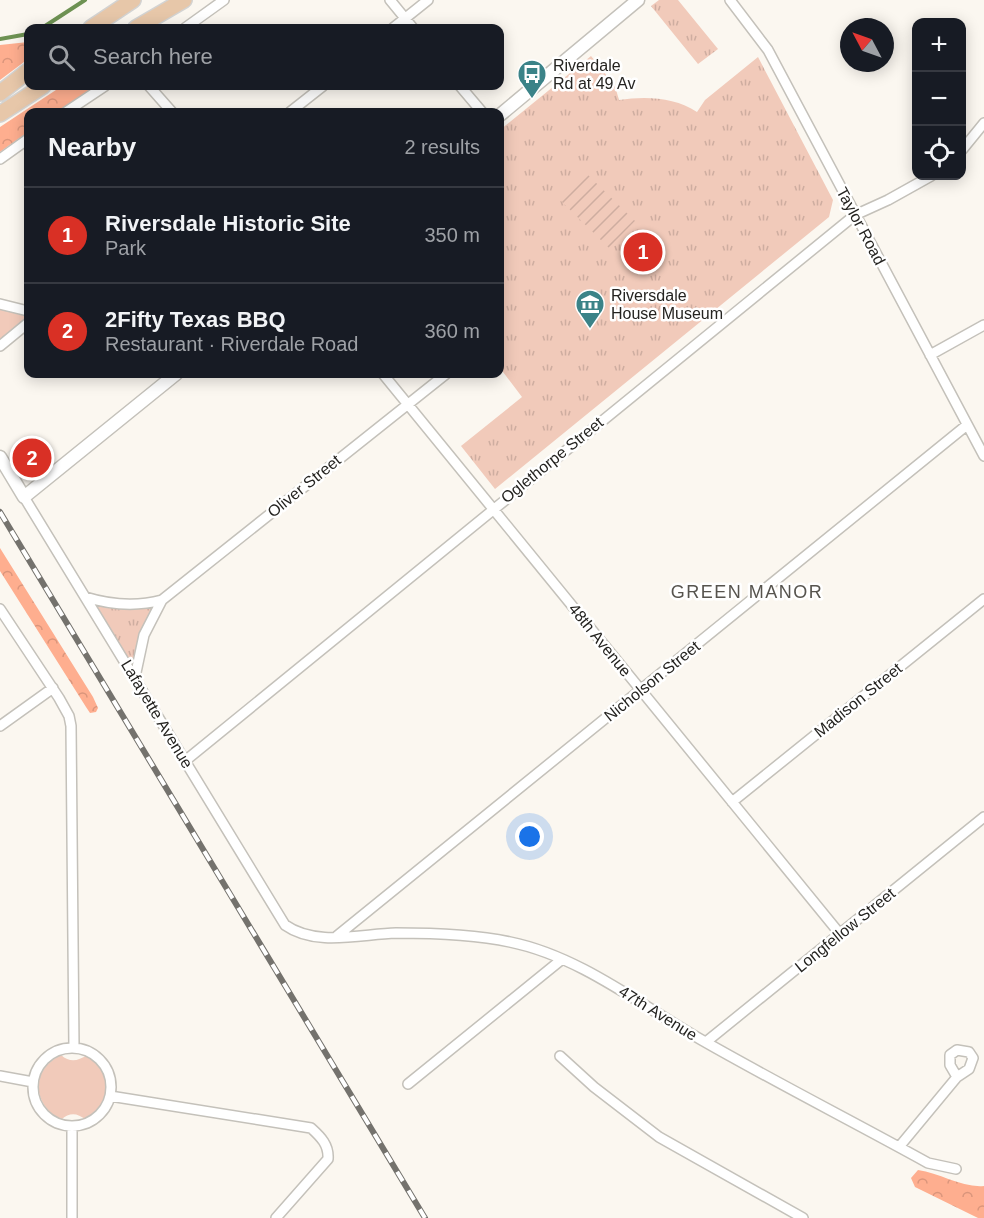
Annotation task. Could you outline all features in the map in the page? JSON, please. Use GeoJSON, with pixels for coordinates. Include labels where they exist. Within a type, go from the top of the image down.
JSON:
{"type":"FeatureCollection","features":[{"type":"Feature","properties":{"kind":"main road"},"geometry":{"type":"LineString","coordinates":[[97,24],[133,0]]}},
{"type":"Feature","properties":{"kind":"main road"},"geometry":{"type":"LineString","coordinates":[[150,20],[174,0]]}},
{"type":"Feature","properties":{"kind":"main road"},"geometry":{"type":"LineString","coordinates":[[143,24],[184,0]]}},
{"type":"Feature","properties":{"kind":"main road"},"geometry":{"type":"LineString","coordinates":[[0,93],[24,74]]}},
{"type":"Feature","properties":{"kind":"main road"},"geometry":{"type":"LineString","coordinates":[[0,114],[37,90]]}},
{"type":"Feature","properties":{"kind":"street"},"geometry":{"type":"LineString","coordinates":[[191,24],[224,0]]}},
{"type":"Feature","properties":{"kind":"street"},"geometry":{"type":"LineString","coordinates":[[390,0],[409,24]]}},
{"type":"Feature","properties":{"kind":"street"},"geometry":{"type":"LineString","coordinates":[[398,24],[428,0]]}},
{"type":"Feature","properties":{"kind":"street"},"geometry":{"type":"LineString","coordinates":[[504,112],[638,0]]}},
{"type":"Feature","properties":{"kind":"street","name":"Taylor Road"},"geometry":{"type":"LineString","coordinates":[[730,0],[768,50],[984,456]]}},
{"type":"Feature","properties":{"kind":"street"},"geometry":{"type":"LineString","coordinates":[[72,108],[99,90]]}},
{"type":"Feature","properties":{"kind":"street"},"geometry":{"type":"LineString","coordinates":[[153,90],[169,108]]}},
{"type":"Feature","properties":{"kind":"street"},"geometry":{"type":"LineString","coordinates":[[295,108],[318,90]]}},
{"type":"Feature","properties":{"kind":"street"},"geometry":{"type":"LineString","coordinates":[[463,90],[479,108]]}},
{"type":"Feature","properties":{"kind":"street"},"geometry":{"type":"LineString","coordinates":[[966,145],[984,123]]}},
{"type":"Feature","properties":{"kind":"street"},"geometry":{"type":"LineString","coordinates":[[0,159],[24,142]]}},
{"type":"Feature","properties":{"kind":"street","name":"Oglethorpe Street"},"geometry":{"type":"LineString","coordinates":[[185,761],[855,215],[924,180]]}},
{"type":"Feature","properties":{"kind":"street"},"geometry":{"type":"LineString","coordinates":[[0,304],[24,309]]}},
{"type":"Feature","properties":{"kind":"street"},"geometry":{"type":"LineString","coordinates":[[930,355],[984,325]]}},
{"type":"Feature","properties":{"kind":"street"},"geometry":{"type":"LineString","coordinates":[[0,346],[24,326]]}},
{"type":"Feature","properties":{"kind":"street"},"geometry":{"type":"LineString","coordinates":[[24,497],[171,378]]}},
{"type":"Feature","properties":{"kind":"street","name":"48th Avenue"},"geometry":{"type":"LineString","coordinates":[[386,378],[840,934]]}},
{"type":"Feature","properties":{"kind":"street","name":"Oliver Street"},"geometry":{"type":"LineString","coordinates":[[85,597],[104,603],[126,605],[147,604],[162,600],[441,378]]}},
{"type":"Feature","properties":{"kind":"street","name":"Nicholson Street"},"geometry":{"type":"LineString","coordinates":[[337,936],[967,425]]}},
{"type":"Feature","properties":{"kind":"street","name":"Lafayette Avenue"},"geometry":{"type":"LineString","coordinates":[[0,457],[285,925],[292,930],[311,936],[337,936]]}},
{"type":"Feature","properties":{"kind":"street","name":"Madison Street"},"geometry":{"type":"LineString","coordinates":[[732,802],[984,599]]}},
{"type":"Feature","properties":{"kind":"street","name":"Oliver Street"},"geometry":{"type":"LineString","coordinates":[[135,677],[144,635],[162,600]]}},
{"type":"Feature","properties":{"kind":"street"},"geometry":{"type":"LineString","coordinates":[[0,609],[69,716],[72,761],[74,1048]]}},
{"type":"Feature","properties":{"kind":"street"},"geometry":{"type":"LineString","coordinates":[[0,726],[52,688]]}},
{"type":"Feature","properties":{"kind":"street","name":"Longfellow Street"},"geometry":{"type":"LineString","coordinates":[[706,1042],[984,817]]}},
{"type":"Feature","properties":{"kind":"street","name":"47th Avenue"},"geometry":{"type":"LineString","coordinates":[[337,936],[397,933],[487,938],[526,946],[606,981],[706,1042],[928,1163],[956,1169]]}},
{"type":"Feature","properties":{"kind":"street"},"geometry":{"type":"LineString","coordinates":[[408,1084],[561,960]]}},
{"type":"Feature","properties":{"kind":"street"},"geometry":{"type":"LineString","coordinates":[[74,1048],[89,1052],[103,1063],[111,1081],[110,1096],[106,1107],[97,1118],[83,1125],[72,1127],[52,1122],[41,1113],[32,1093],[38,1067],[50,1055],[64,1049],[74,1048]]}},
{"type":"Feature","properties":{"kind":"street"},"geometry":{"type":"LineString","coordinates":[[560,1056],[594,1087],[659,1137],[803,1218]]}},
{"type":"Feature","properties":{"kind":"street"},"geometry":{"type":"LineString","coordinates":[[0,1076],[33,1082]]}},
{"type":"Feature","properties":{"kind":"street"},"geometry":{"type":"LineString","coordinates":[[899,1147],[957,1077]]}},
{"type":"Feature","properties":{"kind":"street"},"geometry":{"type":"LineString","coordinates":[[110,1096],[306,1126],[321,1137],[329,1157],[276,1218]]}},
{"type":"Feature","properties":{"kind":"street"},"geometry":{"type":"LineString","coordinates":[[72,1127],[72,1218]]}},
{"type":"Feature","properties":{"kind":"green space"},"geometry":{"type":"Polygon","coordinates":[[[659,0],[678,0],[718,49],[698,64],[651,6],[659,0]]]}},
{"type":"Feature","properties":{"kind":"green space"},"geometry":{"type":"Polygon","coordinates":[[[24,42],[24,62],[0,80],[0,45],[24,42]]]}},
{"type":"Feature","properties":{"kind":"green space"},"geometry":{"type":"Polygon","coordinates":[[[591,56],[615,86],[619,100],[660,99],[679,103],[697,112],[705,100],[758,57],[833,200],[829,217],[495,489],[461,446],[522,397],[504,373],[504,127],[591,56]]]}},
{"type":"Feature","properties":{"kind":"green space"},"geometry":{"type":"Polygon","coordinates":[[[56,90],[89,90],[63,108],[29,108],[56,90]]]}},
{"type":"Feature","properties":{"kind":"green space"},"geometry":{"type":"Polygon","coordinates":[[[24,111],[24,135],[0,152],[0,127],[24,111]]]}},
{"type":"Feature","properties":{"kind":"green space"},"geometry":{"type":"Polygon","coordinates":[[[586,173],[635,221],[609,248],[560,200],[586,173]]]}},
{"type":"Feature","properties":{"kind":"green space"},"geometry":{"type":"Polygon","coordinates":[[[0,304],[24,310],[24,326],[0,346],[0,304]]]}},
{"type":"Feature","properties":{"kind":"green space"},"geometry":{"type":"Polygon","coordinates":[[[0,548],[93,697],[98,708],[96,712],[90,713],[0,571],[0,548]]]}},
{"type":"Feature","properties":{"kind":"green space"},"geometry":{"type":"Polygon","coordinates":[[[85,597],[104,602],[162,600],[155,611],[135,677],[85,597]]]}},
{"type":"Feature","properties":{"kind":"green space"},"geometry":{"type":"Polygon","coordinates":[[[61,1055],[74,1060],[87,1055],[103,1070],[107,1079],[107,1097],[103,1106],[86,1120],[74,1114],[61,1120],[44,1105],[40,1096],[38,1087],[44,1069],[61,1055]]]}},
{"type":"Feature","properties":{"kind":"green space"},"geometry":{"type":"Polygon","coordinates":[[[918,1170],[959,1183],[984,1186],[984,1218],[978,1218],[915,1187],[911,1178],[918,1170]]]}},
{"type":"Feature","properties":{"kind":"waterway"},"geometry":{"type":"LineString","coordinates":[[48,24],[85,0]]}},
{"type":"Feature","properties":{"kind":"waterway"},"geometry":{"type":"LineString","coordinates":[[0,39],[24,35]]}},
{"type":"Feature","properties":{"kind":"railway"},"geometry":{"type":"LineString","coordinates":[[0,512],[425,1218]]}},
{"type":"Feature","properties":{"kind":"place","name":"Riverdale Rd at 49 Av"},"geometry":{"type":"Point","coordinates":[532,100]}},
{"type":"Feature","properties":{"kind":"place","name":"Riversdale Historic Site"},"geometry":{"type":"Point","coordinates":[643,252]}},
{"type":"Feature","properties":{"kind":"place","name":"Riversdale House Museum"},"geometry":{"type":"Point","coordinates":[590,330]}},
{"type":"Feature","properties":{"kind":"place","name":"2Fifty Texas BBQ"},"geometry":{"type":"Point","coordinates":[32,458]}},
{"type":"Feature","properties":{"kind":"district","name":"GREEN MANOR"},"geometry":{"type":"Point","coordinates":[747,592]}}]}
